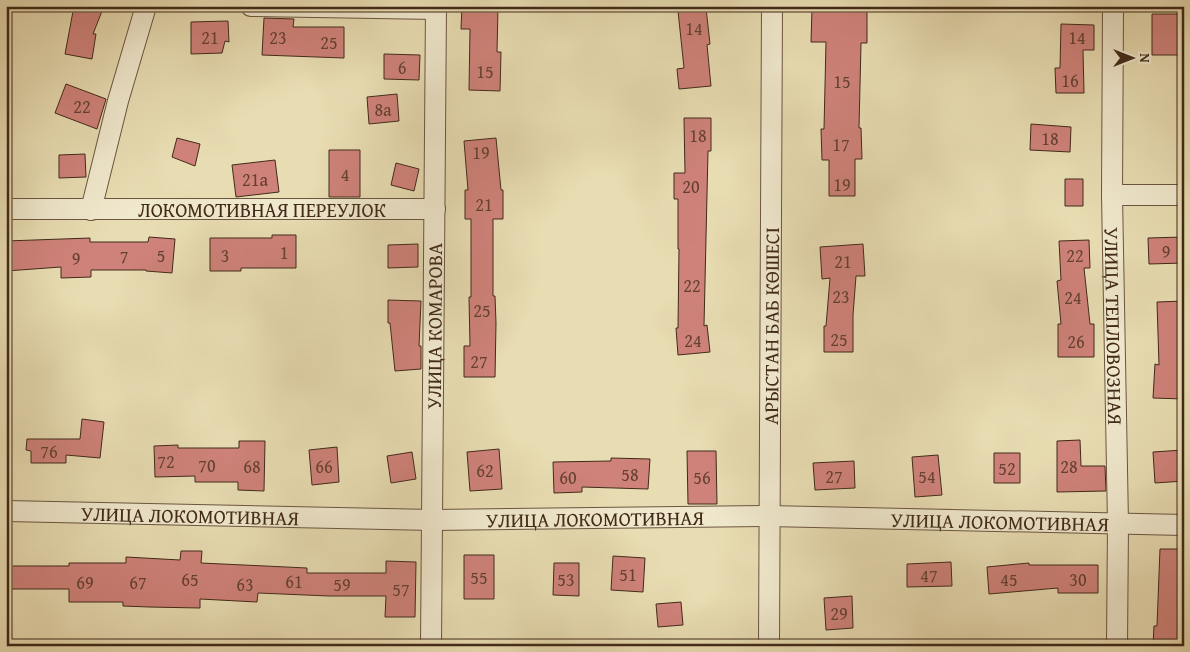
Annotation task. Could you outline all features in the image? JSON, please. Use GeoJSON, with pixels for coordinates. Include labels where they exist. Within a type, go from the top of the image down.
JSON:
{"type":"FeatureCollection","features":[{"type":"Feature","properties":{"kind":"street"},"geometry":{"type":"LineString","coordinates":[[91,210],[118,100],[146,6]]}},
{"type":"Feature","properties":{"kind":"street"},"geometry":{"type":"LineString","coordinates":[[251,6],[436,8]]}},
{"type":"Feature","properties":{"kind":"street","name":"АРЫСТАН БАБ КӨШЕСІ"},"geometry":{"type":"LineString","coordinates":[[769,646],[768,516],[772,6]]}},
{"type":"Feature","properties":{"kind":"street","name":"УЛИЦА ТЕПЛОВОЗНАЯ"},"geometry":{"type":"LineString","coordinates":[[1114,6],[1112,194],[1118,524],[1117,646]]}},
{"type":"Feature","properties":{"kind":"street","name":"УЛИЦА КОМАРОВА"},"geometry":{"type":"LineString","coordinates":[[431,646],[436,8]]}},
{"type":"Feature","properties":{"kind":"street"},"geometry":{"type":"LineString","coordinates":[[1112,194],[1184,195]]}},
{"type":"Feature","properties":{"kind":"street","name":"ЛОКОМОТИВНАЯ ПЕРЕУЛОК"},"geometry":{"type":"LineString","coordinates":[[6,209],[435,209]]}},
{"type":"Feature","properties":{"kind":"street","name":"УЛИЦА ЛОКОМОТИВНАЯ"},"geometry":{"type":"LineString","coordinates":[[6,511],[432,520],[768,516],[1184,525]]}},
{"type":"Feature","properties":{"kind":"building"},"geometry":{"type":"Polygon","coordinates":[[[74,6],[104,6],[93,34],[96,34],[92,59],[65,54],[74,6]]]}},
{"type":"Feature","properties":{"kind":"building"},"geometry":{"type":"Polygon","coordinates":[[[462,6],[498,7],[497,52],[501,52],[500,91],[469,90],[470,29],[461,29],[462,6]]]}},
{"type":"Feature","properties":{"kind":"building"},"geometry":{"type":"Polygon","coordinates":[[[706,8],[710,44],[707,45],[711,86],[679,89],[677,69],[684,68],[678,11],[706,8]]]}},
{"type":"Feature","properties":{"kind":"building"},"geometry":{"type":"Polygon","coordinates":[[[812,9],[867,11],[867,43],[861,43],[859,128],[861,128],[862,159],[855,159],[855,196],[829,196],[829,160],[822,160],[821,129],[824,129],[826,42],[811,42],[812,9]]]}},
{"type":"Feature","properties":{"kind":"building"},"geometry":{"type":"Polygon","coordinates":[[[1152,14],[1184,14],[1184,55],[1152,55],[1152,14]]]}},
{"type":"Feature","properties":{"kind":"building"},"geometry":{"type":"Polygon","coordinates":[[[264,18],[294,19],[293,27],[344,27],[344,58],[262,55],[264,18]]]}},
{"type":"Feature","properties":{"kind":"building"},"geometry":{"type":"Polygon","coordinates":[[[228,21],[229,42],[225,41],[222,53],[191,54],[191,22],[228,21]]]}},
{"type":"Feature","properties":{"kind":"building"},"geometry":{"type":"Polygon","coordinates":[[[1061,24],[1094,25],[1094,50],[1083,50],[1084,93],[1056,93],[1055,68],[1060,68],[1061,24]]]}},
{"type":"Feature","properties":{"kind":"building"},"geometry":{"type":"Polygon","coordinates":[[[384,54],[420,55],[419,80],[384,79],[384,54]]]}},
{"type":"Feature","properties":{"kind":"building"},"geometry":{"type":"Polygon","coordinates":[[[66,84],[106,99],[97,129],[55,113],[66,84]]]}},
{"type":"Feature","properties":{"kind":"building"},"geometry":{"type":"Polygon","coordinates":[[[397,94],[399,121],[369,124],[367,97],[397,94]]]}},
{"type":"Feature","properties":{"kind":"building"},"geometry":{"type":"Polygon","coordinates":[[[684,118],[711,118],[711,151],[708,151],[704,326],[707,325],[710,352],[678,355],[676,328],[678,328],[678,199],[674,199],[674,173],[685,173],[684,118]]]}},
{"type":"Feature","properties":{"kind":"building"},"geometry":{"type":"Polygon","coordinates":[[[1031,124],[1071,127],[1070,152],[1030,150],[1031,124]]]}},
{"type":"Feature","properties":{"kind":"building"},"geometry":{"type":"Polygon","coordinates":[[[177,138],[200,144],[195,166],[172,157],[177,138]]]}},
{"type":"Feature","properties":{"kind":"building"},"geometry":{"type":"Polygon","coordinates":[[[496,138],[501,190],[503,190],[503,219],[493,219],[493,296],[495,296],[496,323],[495,377],[464,377],[464,346],[470,346],[471,219],[465,219],[465,190],[468,190],[464,141],[496,138]]]}},
{"type":"Feature","properties":{"kind":"building"},"geometry":{"type":"Polygon","coordinates":[[[329,150],[360,150],[360,197],[329,197],[329,150]]]}},
{"type":"Feature","properties":{"kind":"building"},"geometry":{"type":"Polygon","coordinates":[[[85,154],[86,177],[59,178],[59,155],[85,154]]]}},
{"type":"Feature","properties":{"kind":"building"},"geometry":{"type":"Polygon","coordinates":[[[275,160],[279,192],[236,197],[232,165],[275,160]]]}},
{"type":"Feature","properties":{"kind":"building"},"geometry":{"type":"Polygon","coordinates":[[[396,163],[419,169],[414,191],[391,185],[396,163]]]}},
{"type":"Feature","properties":{"kind":"building"},"geometry":{"type":"Polygon","coordinates":[[[1065,179],[1083,179],[1083,206],[1065,206],[1065,179]]]}},
{"type":"Feature","properties":{"kind":"building"},"geometry":{"type":"Polygon","coordinates":[[[272,235],[296,235],[296,268],[241,268],[241,271],[210,271],[210,238],[272,238],[272,235]]]}},
{"type":"Feature","properties":{"kind":"building"},"geometry":{"type":"Polygon","coordinates":[[[149,237],[175,239],[172,273],[146,270],[91,270],[91,277],[61,278],[61,267],[6,271],[6,241],[90,238],[90,242],[148,242],[149,237]]]}},
{"type":"Feature","properties":{"kind":"building"},"geometry":{"type":"Polygon","coordinates":[[[1184,237],[1184,263],[1149,264],[1148,238],[1184,237]]]}},
{"type":"Feature","properties":{"kind":"building"},"geometry":{"type":"Polygon","coordinates":[[[1089,240],[1090,268],[1084,268],[1090,324],[1094,324],[1094,357],[1058,357],[1058,324],[1061,324],[1057,281],[1061,280],[1059,241],[1089,240]]]}},
{"type":"Feature","properties":{"kind":"building"},"geometry":{"type":"Polygon","coordinates":[[[418,244],[418,267],[388,268],[388,245],[418,244]]]}},
{"type":"Feature","properties":{"kind":"building"},"geometry":{"type":"Polygon","coordinates":[[[863,244],[865,276],[856,276],[853,352],[824,352],[824,326],[826,326],[830,278],[822,279],[820,247],[863,244]]]}},
{"type":"Feature","properties":{"kind":"building"},"geometry":{"type":"Polygon","coordinates":[[[388,300],[421,301],[419,346],[421,346],[421,369],[395,371],[390,323],[388,323],[388,300]]]}},
{"type":"Feature","properties":{"kind":"building"},"geometry":{"type":"Polygon","coordinates":[[[1184,301],[1184,399],[1153,398],[1155,364],[1159,365],[1157,302],[1184,301]]]}},
{"type":"Feature","properties":{"kind":"building"},"geometry":{"type":"Polygon","coordinates":[[[82,419],[104,422],[100,458],[66,455],[66,463],[31,463],[31,451],[26,450],[27,439],[80,439],[82,419]]]}},
{"type":"Feature","properties":{"kind":"building"},"geometry":{"type":"Polygon","coordinates":[[[1080,440],[1081,466],[1105,466],[1106,491],[1057,492],[1057,441],[1080,440]]]}},
{"type":"Feature","properties":{"kind":"building"},"geometry":{"type":"Polygon","coordinates":[[[239,441],[265,441],[264,491],[238,490],[238,482],[195,482],[195,476],[155,477],[154,446],[178,445],[178,448],[239,448],[239,441]]]}},
{"type":"Feature","properties":{"kind":"building"},"geometry":{"type":"Polygon","coordinates":[[[337,447],[339,482],[312,485],[309,450],[337,447]]]}},
{"type":"Feature","properties":{"kind":"building"},"geometry":{"type":"Polygon","coordinates":[[[499,449],[502,489],[470,491],[467,452],[499,449]]]}},
{"type":"Feature","properties":{"kind":"building"},"geometry":{"type":"Polygon","coordinates":[[[1183,450],[1184,481],[1155,483],[1153,452],[1183,450]]]}},
{"type":"Feature","properties":{"kind":"building"},"geometry":{"type":"Polygon","coordinates":[[[687,451],[716,451],[717,504],[688,504],[687,451]]]}},
{"type":"Feature","properties":{"kind":"building"},"geometry":{"type":"Polygon","coordinates":[[[412,452],[416,479],[391,483],[387,456],[412,452]]]}},
{"type":"Feature","properties":{"kind":"building"},"geometry":{"type":"Polygon","coordinates":[[[994,453],[1020,453],[1020,483],[994,483],[994,453]]]}},
{"type":"Feature","properties":{"kind":"building"},"geometry":{"type":"Polygon","coordinates":[[[938,455],[942,495],[915,497],[912,457],[938,455]]]}},
{"type":"Feature","properties":{"kind":"building"},"geometry":{"type":"Polygon","coordinates":[[[611,458],[650,459],[648,489],[582,487],[582,492],[554,493],[553,462],[611,461],[611,458]]]}},
{"type":"Feature","properties":{"kind":"building"},"geometry":{"type":"Polygon","coordinates":[[[854,461],[855,488],[815,490],[813,463],[854,461]]]}},
{"type":"Feature","properties":{"kind":"building"},"geometry":{"type":"Polygon","coordinates":[[[1160,549],[1184,549],[1184,646],[1153,646],[1154,626],[1157,626],[1160,549]]]}},
{"type":"Feature","properties":{"kind":"building"},"geometry":{"type":"Polygon","coordinates":[[[181,551],[202,551],[201,563],[307,568],[307,573],[386,573],[386,561],[416,562],[415,617],[385,617],[386,596],[258,593],[257,602],[200,599],[200,608],[123,606],[123,602],[69,602],[69,589],[7,589],[7,566],[69,566],[69,563],[126,563],[126,557],[180,560],[181,551]]]}},
{"type":"Feature","properties":{"kind":"building"},"geometry":{"type":"Polygon","coordinates":[[[464,555],[494,555],[494,599],[464,599],[464,555]]]}},
{"type":"Feature","properties":{"kind":"building"},"geometry":{"type":"Polygon","coordinates":[[[613,556],[645,558],[643,592],[611,590],[613,556]]]}},
{"type":"Feature","properties":{"kind":"building"},"geometry":{"type":"Polygon","coordinates":[[[951,562],[952,586],[907,587],[907,564],[951,562]]]}},
{"type":"Feature","properties":{"kind":"building"},"geometry":{"type":"Polygon","coordinates":[[[554,563],[579,563],[579,596],[553,595],[554,563]]]}},
{"type":"Feature","properties":{"kind":"building"},"geometry":{"type":"Polygon","coordinates":[[[1029,563],[1029,565],[1098,565],[1098,593],[1058,593],[1058,588],[989,594],[987,567],[1029,563]]]}},
{"type":"Feature","properties":{"kind":"building"},"geometry":{"type":"Polygon","coordinates":[[[852,596],[853,628],[826,630],[824,598],[852,596]]]}},
{"type":"Feature","properties":{"kind":"building"},"geometry":{"type":"Polygon","coordinates":[[[681,602],[683,625],[658,627],[656,604],[681,602]]]}}]}
